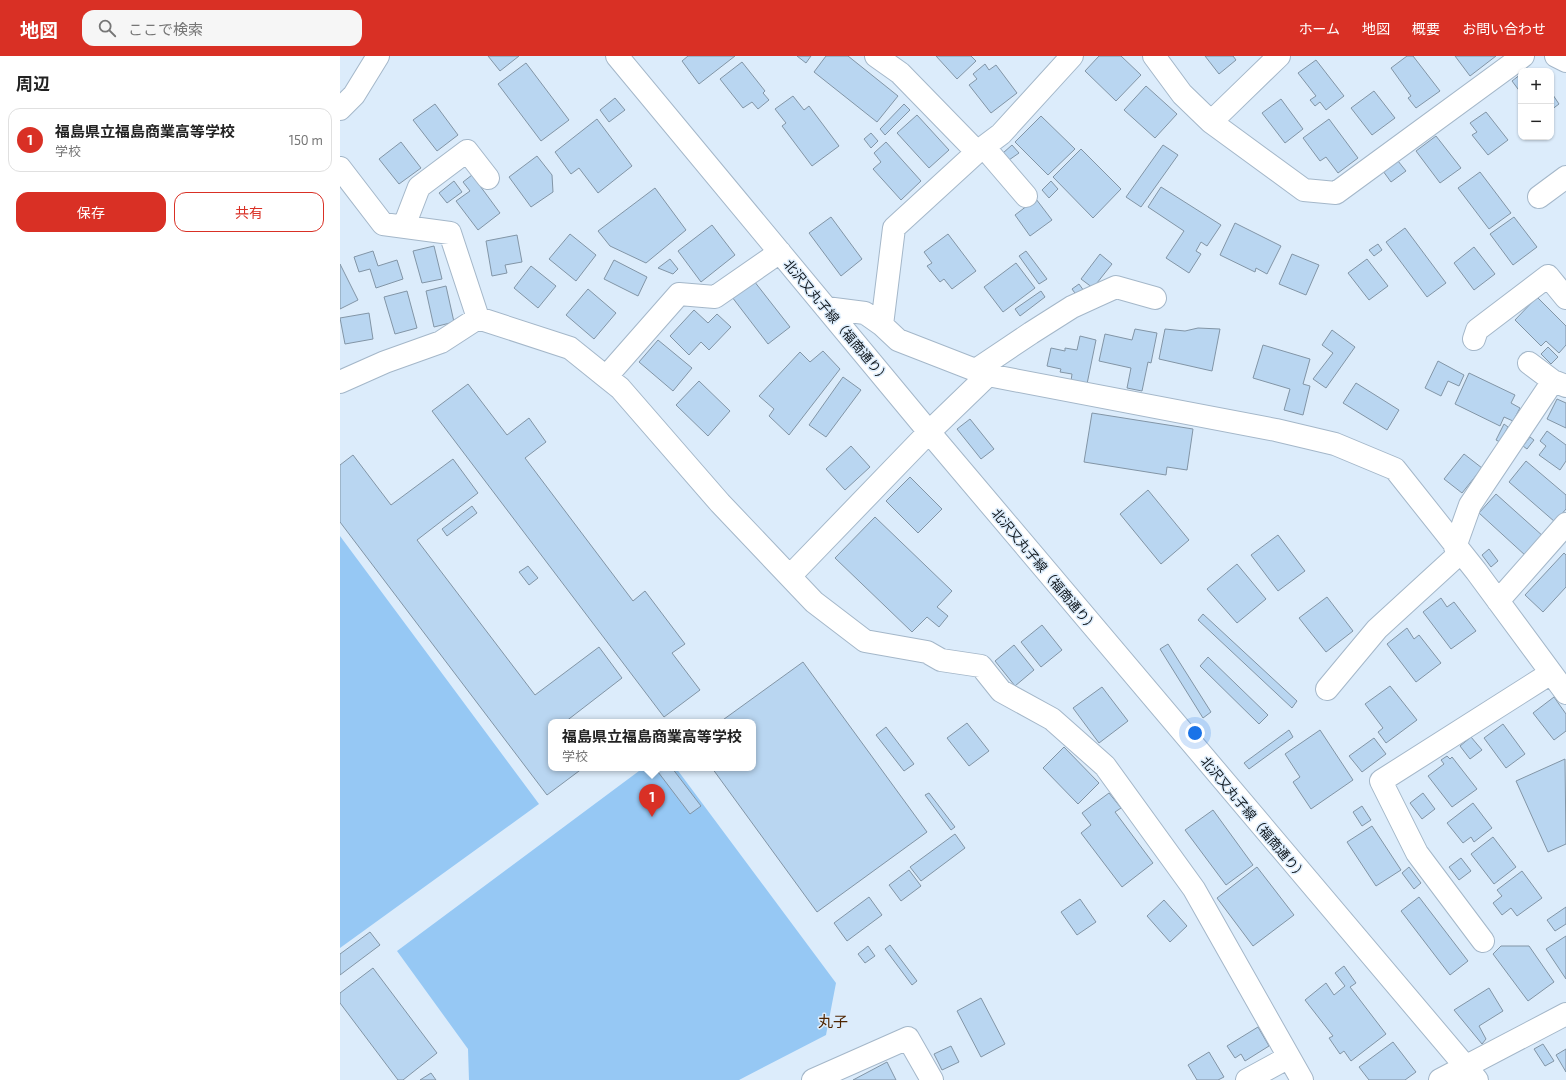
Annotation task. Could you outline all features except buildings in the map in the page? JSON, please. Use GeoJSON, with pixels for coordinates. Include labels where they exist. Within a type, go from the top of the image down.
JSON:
{"type":"FeatureCollection","features":[{"type":"Feature","properties":{"kind":"street"},"geometry":{"type":"LineString","coordinates":[[340,109],[354,95],[378,56]]}},
{"type":"Feature","properties":{"kind":"street","name":"北沢又丸子線（福商通り）"},"geometry":{"type":"LineString","coordinates":[[618,56],[929,432],[1471,1073]]}},
{"type":"Feature","properties":{"kind":"street"},"geometry":{"type":"LineString","coordinates":[[876,56],[900,74],[981,150],[1026,196]]}},
{"type":"Feature","properties":{"kind":"street"},"geometry":{"type":"LineString","coordinates":[[882,325],[894,228],[1001,134],[1072,56]]}},
{"type":"Feature","properties":{"kind":"street"},"geometry":{"type":"LineString","coordinates":[[1154,56],[1182,94],[1211,122],[1304,190],[1336,193],[1523,56]]}},
{"type":"Feature","properties":{"kind":"street"},"geometry":{"type":"LineString","coordinates":[[1211,122],[1279,56]]}},
{"type":"Feature","properties":{"kind":"street"},"geometry":{"type":"LineString","coordinates":[[1556,56],[1566,61]]}},
{"type":"Feature","properties":{"kind":"street"},"geometry":{"type":"LineString","coordinates":[[404,226],[419,187],[467,151],[488,178]]}},
{"type":"Feature","properties":{"kind":"street"},"geometry":{"type":"LineString","coordinates":[[340,168],[384,224],[450,233],[478,318]]}},
{"type":"Feature","properties":{"kind":"street"},"geometry":{"type":"LineString","coordinates":[[1539,197],[1566,177]]}},
{"type":"Feature","properties":{"kind":"street"},"geometry":{"type":"LineString","coordinates":[[606,376],[679,294],[715,297],[780,252]]}},
{"type":"Feature","properties":{"kind":"street"},"geometry":{"type":"LineString","coordinates":[[1474,339],[1477,330],[1548,276],[1566,298]]}},
{"type":"Feature","properties":{"kind":"street"},"geometry":{"type":"LineString","coordinates":[[790,576],[929,432],[982,373],[1031,333],[1072,307],[1116,287],[1155,298]]}},
{"type":"Feature","properties":{"kind":"street"},"geometry":{"type":"LineString","coordinates":[[826,308],[865,313],[882,325],[898,340],[982,373],[1276,430],[1336,444],[1395,469],[1498,601],[1566,693]]}},
{"type":"Feature","properties":{"kind":"street"},"geometry":{"type":"LineString","coordinates":[[478,318],[570,348],[606,376],[620,388],[720,503],[814,602],[865,641],[927,652],[941,660],[981,666],[1000,691],[1052,719],[1105,766],[1194,889],[1302,1080]]}},
{"type":"Feature","properties":{"kind":"street"},"geometry":{"type":"LineString","coordinates":[[340,382],[385,362],[441,342],[478,318]]}},
{"type":"Feature","properties":{"kind":"street"},"geometry":{"type":"LineString","coordinates":[[1326,689],[1377,629],[1458,550],[1470,505],[1560,384],[1529,363]]}},
{"type":"Feature","properties":{"kind":"street"},"geometry":{"type":"LineString","coordinates":[[1498,601],[1566,524]]}},
{"type":"Feature","properties":{"kind":"street"},"geometry":{"type":"LineString","coordinates":[[1483,941],[1418,853],[1381,781],[1551,673]]}},
{"type":"Feature","properties":{"kind":"street"},"geometry":{"type":"LineString","coordinates":[[1440,1080],[1471,1073],[1566,1014]]}},
{"type":"Feature","properties":{"kind":"street"},"geometry":{"type":"LineString","coordinates":[[813,1080],[908,1038],[932,1080]]}},
{"type":"Feature","properties":{"kind":"street"},"geometry":{"type":"LineString","coordinates":[[1247,1080],[1289,1057]]}},
{"type":"Feature","properties":{"kind":"shaded area"},"geometry":{"type":"Polygon","coordinates":[[[340,536],[539,804],[340,948],[340,536]]]}},
{"type":"Feature","properties":{"kind":"shaded area"},"geometry":{"type":"Polygon","coordinates":[[[639,771],[678,771],[836,983],[826,1035],[739,1080],[469,1080],[468,1049],[397,951],[639,771]]]}},
{"type":"Feature","properties":{"kind":"place","name":"福島県立福島商業高等学校"},"geometry":{"type":"Point","coordinates":[652,817]}},
{"type":"Feature","properties":{"kind":"district","name":"丸子"},"geometry":{"type":"Point","coordinates":[833,1021]}}]}
